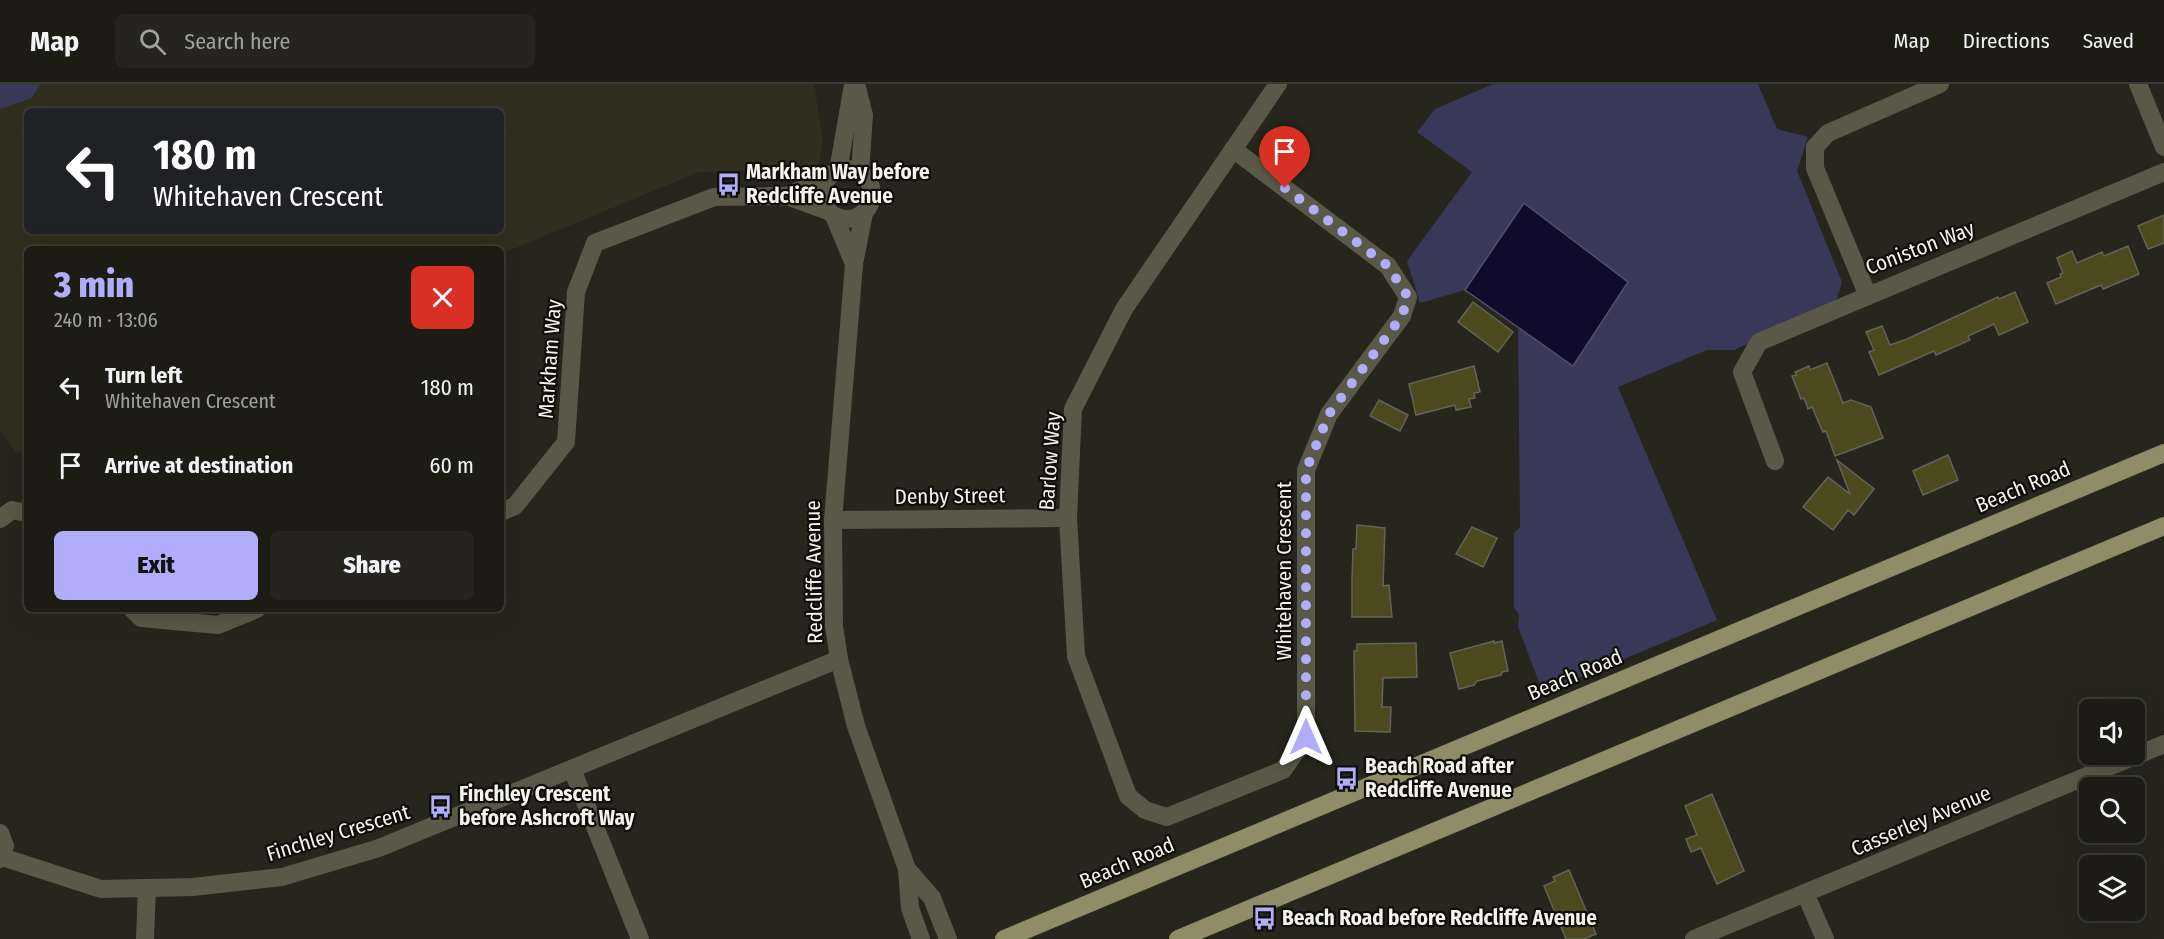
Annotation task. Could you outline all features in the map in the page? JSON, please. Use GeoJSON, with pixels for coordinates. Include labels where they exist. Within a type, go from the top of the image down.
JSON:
{"type":"FeatureCollection","features":[{"type":"Feature","properties":{"kind":"main road","name":"Beach Road"},"geometry":{"type":"LineString","coordinates":[[1004,939],[2164,453]]}},
{"type":"Feature","properties":{"kind":"main road"},"geometry":{"type":"LineString","coordinates":[[1178,939],[2164,526]]}},
{"type":"Feature","properties":{"kind":"street"},"geometry":{"type":"LineString","coordinates":[[855,84],[864,115],[860,173]]}},
{"type":"Feature","properties":{"kind":"street"},"geometry":{"type":"LineString","coordinates":[[834,173],[846,170],[860,173],[870,184],[872,192],[869,207],[864,213],[849,219],[831,213],[822,197],[826,182],[834,173],[855,84]]}},
{"type":"Feature","properties":{"kind":"street","name":"Barlow Way"},"geometry":{"type":"LineString","coordinates":[[1145,810],[1128,796],[1076,656],[1068,518],[1073,409],[1124,309],[1278,84]]}},
{"type":"Feature","properties":{"kind":"street","name":"Coniston Way"},"geometry":{"type":"LineString","coordinates":[[1940,84],[1828,133],[1815,147],[1815,168],[1868,296],[2164,172]]}},
{"type":"Feature","properties":{"kind":"street"},"geometry":{"type":"LineString","coordinates":[[2138,84],[2164,147]]}},
{"type":"Feature","properties":{"kind":"street","name":"Whitehaven Crescent"},"geometry":{"type":"LineString","coordinates":[[1145,810],[1167,817],[1282,770],[1306,737],[1306,470],[1329,414],[1402,316],[1408,297],[1388,266],[1233,149]]}},
{"type":"Feature","properties":{"kind":"street","name":"Markham Way"},"geometry":{"type":"LineString","coordinates":[[788,196],[834,173]]}},
{"type":"Feature","properties":{"kind":"street","name":"Markham Way"},"geometry":{"type":"LineString","coordinates":[[504,511],[515,506],[566,442],[576,292],[595,243],[714,197],[788,196],[831,213]]}},
{"type":"Feature","properties":{"kind":"street","name":"Redcliffe Avenue"},"geometry":{"type":"LineString","coordinates":[[831,213],[854,264]]}},
{"type":"Feature","properties":{"kind":"street","name":"Redcliffe Avenue"},"geometry":{"type":"LineString","coordinates":[[864,213],[854,264],[833,520],[834,626],[839,659],[856,726],[907,869],[910,908],[921,939]]}},
{"type":"Feature","properties":{"kind":"street"},"geometry":{"type":"LineString","coordinates":[[1775,460],[1742,372],[1759,342],[1868,296]]}},
{"type":"Feature","properties":{"kind":"street"},"geometry":{"type":"LineString","coordinates":[[0,519],[12,510],[24,512]]}},
{"type":"Feature","properties":{"kind":"street","name":"Denby Street"},"geometry":{"type":"LineString","coordinates":[[833,520],[1068,518]]}},
{"type":"Feature","properties":{"kind":"street"},"geometry":{"type":"LineString","coordinates":[[135,612],[141,618],[218,625],[250,612]]}},
{"type":"Feature","properties":{"kind":"street","name":"Finchley Crescent"},"geometry":{"type":"LineString","coordinates":[[0,833],[5,846],[1,858],[100,889],[193,887],[282,877],[379,848],[839,659]]}},
{"type":"Feature","properties":{"kind":"street","name":"Casserley Avenue"},"geometry":{"type":"LineString","coordinates":[[1694,939],[2164,744]]}},
{"type":"Feature","properties":{"kind":"street"},"geometry":{"type":"LineString","coordinates":[[572,769],[640,939]]}},
{"type":"Feature","properties":{"kind":"street","name":"Redcliffe Avenue"},"geometry":{"type":"LineString","coordinates":[[907,869],[932,898],[948,939]]}},
{"type":"Feature","properties":{"kind":"street"},"geometry":{"type":"LineString","coordinates":[[145,939],[147,888]]}},
{"type":"Feature","properties":{"kind":"street"},"geometry":{"type":"LineString","coordinates":[[1805,893],[1824,939]]}},
{"type":"Feature","properties":{"kind":"shaded area"},"geometry":{"type":"Polygon","coordinates":[[[0,84],[814,84],[823,140],[818,168],[699,172],[504,253],[504,246],[24,246],[24,449],[16,453],[0,431],[0,84]]]}},
{"type":"Feature","properties":{"kind":"shaded area"},"geometry":{"type":"Polygon","coordinates":[[[0,84],[40,84],[32,98],[0,109],[0,84]]]}},
{"type":"Feature","properties":{"kind":"shaded area"},"geometry":{"type":"Polygon","coordinates":[[[1493,84],[1758,84],[1777,129],[1808,137],[1797,171],[1842,282],[1835,305],[1734,350],[1707,350],[1618,387],[1717,620],[1543,693],[1518,627],[1519,614],[1514,608],[1514,533],[1520,527],[1518,327],[1573,366],[1524,203],[1465,290],[1420,303],[1407,261],[1472,172],[1417,132],[1435,109],[1493,84]]]}},
{"type":"Feature","properties":{"kind":"shaded area"},"geometry":{"type":"Polygon","coordinates":[[[1524,203],[1628,282],[1573,366],[1465,290],[1524,203]]]}},
{"type":"Feature","properties":{"kind":"building"},"geometry":{"type":"Polygon","coordinates":[[[2164,215],[2164,243],[2148,249],[2138,226],[2164,215]]]}},
{"type":"Feature","properties":{"kind":"building"},"geometry":{"type":"Polygon","coordinates":[[[2128,246],[2139,274],[2103,289],[2101,285],[2056,304],[2047,283],[2061,277],[2060,274],[2063,273],[2057,258],[2072,251],[2077,263],[2102,252],[2104,256],[2128,246]]]}},
{"type":"Feature","properties":{"kind":"building"},"geometry":{"type":"Polygon","coordinates":[[[2015,292],[2028,322],[1999,335],[1994,324],[1968,336],[1970,340],[1936,355],[1934,351],[1879,375],[1869,352],[1874,350],[1866,332],[1882,326],[1890,345],[1998,297],[1999,299],[2015,292]]]}},
{"type":"Feature","properties":{"kind":"building"},"geometry":{"type":"Polygon","coordinates":[[[1473,302],[1513,332],[1498,352],[1458,322],[1473,302]]]}},
{"type":"Feature","properties":{"kind":"building"},"geometry":{"type":"Polygon","coordinates":[[[1827,363],[1843,403],[1851,400],[1871,407],[1883,438],[1835,456],[1826,431],[1823,432],[1812,407],[1808,409],[1804,398],[1801,399],[1792,376],[1797,375],[1795,372],[1809,366],[1810,370],[1827,363]]]}},
{"type":"Feature","properties":{"kind":"building"},"geometry":{"type":"Polygon","coordinates":[[[1474,366],[1480,392],[1474,393],[1475,398],[1469,399],[1471,407],[1456,410],[1455,405],[1416,415],[1409,384],[1474,366]]]}},
{"type":"Feature","properties":{"kind":"building"},"geometry":{"type":"Polygon","coordinates":[[[1379,400],[1408,415],[1400,431],[1370,416],[1379,400]]]}},
{"type":"Feature","properties":{"kind":"building"},"geometry":{"type":"Polygon","coordinates":[[[1948,455],[1958,480],[1923,495],[1913,471],[1948,455]]]}},
{"type":"Feature","properties":{"kind":"building"},"geometry":{"type":"Polygon","coordinates":[[[1837,460],[1874,489],[1854,515],[1848,510],[1833,530],[1803,507],[1828,477],[1850,494],[1837,460]]]}},
{"type":"Feature","properties":{"kind":"building"},"geometry":{"type":"Polygon","coordinates":[[[1357,525],[1385,528],[1383,586],[1389,585],[1392,617],[1352,617],[1353,549],[1356,549],[1357,525]]]}},
{"type":"Feature","properties":{"kind":"building"},"geometry":{"type":"Polygon","coordinates":[[[1472,527],[1497,538],[1483,567],[1456,554],[1472,527]]]}},
{"type":"Feature","properties":{"kind":"building"},"geometry":{"type":"Polygon","coordinates":[[[1494,641],[1494,643],[1502,641],[1508,671],[1459,689],[1450,653],[1494,641]]]}},
{"type":"Feature","properties":{"kind":"building"},"geometry":{"type":"Polygon","coordinates":[[[1416,643],[1417,677],[1383,678],[1382,707],[1391,707],[1390,732],[1355,731],[1354,651],[1357,651],[1357,644],[1416,643]]]}},
{"type":"Feature","properties":{"kind":"building"},"geometry":{"type":"Polygon","coordinates":[[[1712,794],[1744,871],[1717,884],[1701,848],[1691,852],[1686,839],[1697,835],[1685,806],[1712,794]]]}},
{"type":"Feature","properties":{"kind":"building"},"geometry":{"type":"Polygon","coordinates":[[[1569,870],[1596,934],[1584,939],[1566,939],[1544,886],[1555,881],[1553,877],[1569,870]]]}},
{"type":"Feature","properties":{"kind":"place","name":"Markham Way before Redcliffe Avenue"},"geometry":{"type":"Point","coordinates":[728,184]}},
{"type":"Feature","properties":{"kind":"place","name":"Beach Road after Redcliffe Avenue"},"geometry":{"type":"Point","coordinates":[1347,778]}},
{"type":"Feature","properties":{"kind":"place","name":"Finchley Crescent before Ashcroft Way"},"geometry":{"type":"Point","coordinates":[441,806]}},
{"type":"Feature","properties":{"kind":"place","name":"Beach Road before Redcliffe Avenue"},"geometry":{"type":"Point","coordinates":[1264,918]}},
{"type":"Feature","properties":{"kind":"route"},"geometry":{"type":"LineString","coordinates":[[1285,188],[1388,266],[1408,297],[1402,316],[1329,414],[1306,470],[1306,737]]}}]}
